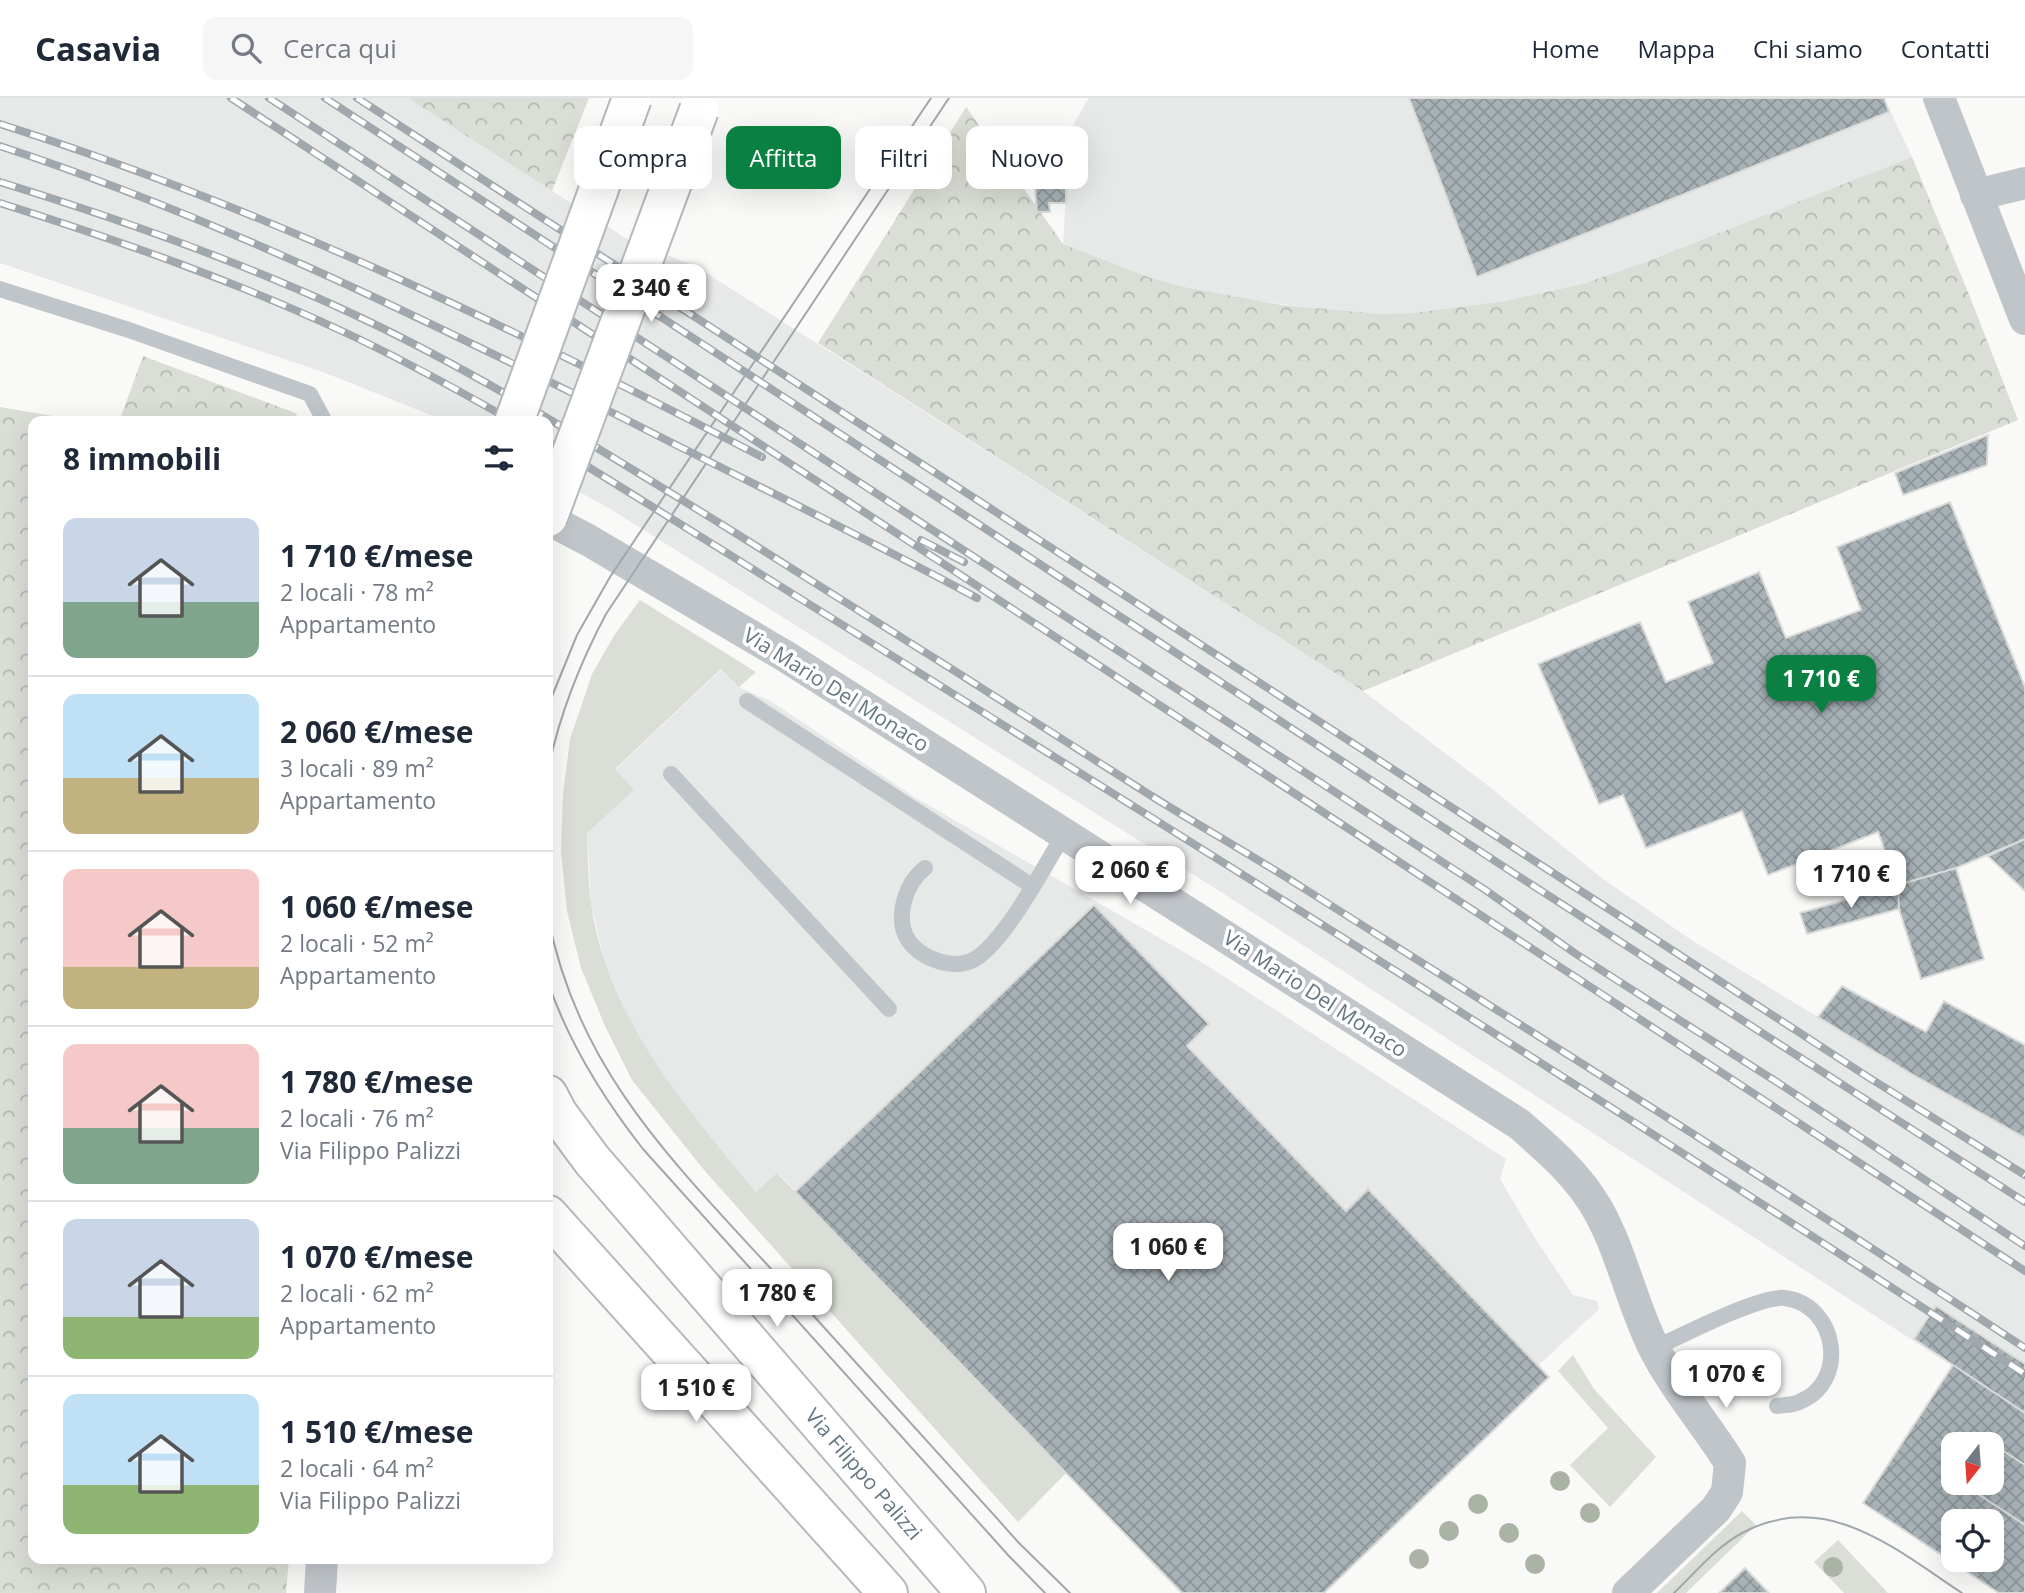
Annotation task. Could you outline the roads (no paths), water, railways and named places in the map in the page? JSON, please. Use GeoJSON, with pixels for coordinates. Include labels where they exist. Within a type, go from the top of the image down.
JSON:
{"type":"FeatureCollection","features":[{"type":"Feature","properties":{"kind":"main road"},"geometry":{"type":"LineString","coordinates":[[516,416],[632,98]]}},
{"type":"Feature","properties":{"kind":"main road"},"geometry":{"type":"LineString","coordinates":[[553,505],[703,102]]}},
{"type":"Feature","properties":{"kind":"main road","name":"Via Filippo Palizzi"},"geometry":{"type":"LineString","coordinates":[[553,1104],[592,1160],[966,1593]]}},
{"type":"Feature","properties":{"kind":"main road"},"geometry":{"type":"LineString","coordinates":[[553,1220],[888,1593]]}},
{"type":"Feature","properties":{"kind":"street"},"geometry":{"type":"LineString","coordinates":[[1939,98],[2025,319]]}},
{"type":"Feature","properties":{"kind":"street"},"geometry":{"type":"LineString","coordinates":[[1976,195],[2025,183]]}},
{"type":"Feature","properties":{"kind":"street","name":"Via Mario Del Monaco"},"geometry":{"type":"LineString","coordinates":[[553,521],[785,656],[1519,1125],[1554,1154],[1598,1209],[1638,1313],[1655,1348],[1730,1463],[1727,1492],[1716,1508],[1628,1593]]}},
{"type":"Feature","properties":{"kind":"street"},"geometry":{"type":"LineString","coordinates":[[320,1593],[322,1564]]}},
{"type":"Feature","properties":{"kind":"lane"},"geometry":{"type":"LineString","coordinates":[[0,289],[126,329],[310,394],[322,416]]}},
{"type":"Feature","properties":{"kind":"lane"},"geometry":{"type":"LineString","coordinates":[[747,701],[1032,886]]}},
{"type":"Feature","properties":{"kind":"lane"},"geometry":{"type":"LineString","coordinates":[[671,774],[890,1009]]}},
{"type":"Feature","properties":{"kind":"lane"},"geometry":{"type":"LineString","coordinates":[[925,868],[914,877],[906,891],[902,915],[908,940],[927,957],[950,964],[973,960],[995,943],[1065,834]]}},
{"type":"Feature","properties":{"kind":"lane"},"geometry":{"type":"LineString","coordinates":[[1655,1348],[1760,1301],[1785,1298],[1806,1305],[1826,1326],[1833,1349],[1827,1375],[1814,1392],[1799,1402],[1777,1406]]}},
{"type":"Feature","properties":{"kind":"tram line"},"geometry":{"type":"LineString","coordinates":[[553,694],[577,635],[610,577],[931,98]]}},
{"type":"Feature","properties":{"kind":"tram line"},"geometry":{"type":"LineString","coordinates":[[553,750],[571,691],[606,614],[949,98]]}},
{"type":"Feature","properties":{"kind":"tram line"},"geometry":{"type":"LineString","coordinates":[[553,935],[563,974],[584,1027],[611,1075],[642,1121],[714,1207],[1019,1543],[1070,1593]]}},
{"type":"Feature","properties":{"kind":"tram line"},"geometry":{"type":"LineString","coordinates":[[553,996],[588,1070],[643,1149],[1045,1593]]}},
{"type":"Feature","properties":{"kind":"tram line"},"geometry":{"type":"LineString","coordinates":[[1674,1593],[1715,1553],[1742,1533],[1773,1521],[1802,1517],[1831,1521],[1858,1530],[1885,1543],[1962,1593]]}},
{"type":"Feature","properties":{"kind":"railway"},"geometry":{"type":"LineString","coordinates":[[231,98],[2025,1271]]}},
{"type":"Feature","properties":{"kind":"railway"},"geometry":{"type":"LineString","coordinates":[[269,98],[1484,889],[1576,954],[1783,1086],[2025,1246]]}},
{"type":"Feature","properties":{"kind":"railway"},"geometry":{"type":"LineString","coordinates":[[325,98],[1515,874],[2025,1202]]}},
{"type":"Feature","properties":{"kind":"railway"},"geometry":{"type":"LineString","coordinates":[[357,98],[1868,1077],[2025,1175]]}},
{"type":"Feature","properties":{"kind":"railway"},"geometry":{"type":"LineString","coordinates":[[0,124],[196,193],[388,274],[576,363],[762,457]]}},
{"type":"Feature","properties":{"kind":"railway"},"geometry":{"type":"LineString","coordinates":[[0,146],[160,204],[395,307],[625,419],[977,598]]}},
{"type":"Feature","properties":{"kind":"railway"},"geometry":{"type":"LineString","coordinates":[[0,182],[179,242],[267,276],[401,337],[543,416]]}},
{"type":"Feature","properties":{"kind":"railway"},"geometry":{"type":"LineString","coordinates":[[0,203],[88,231],[260,295],[366,342],[503,416]]}},
{"type":"Feature","properties":{"kind":"railway"},"geometry":{"type":"LineString","coordinates":[[553,422],[721,524],[1159,801],[1280,873],[1755,1173],[2025,1348]]}},
{"type":"Feature","properties":{"kind":"railway"},"geometry":{"type":"LineString","coordinates":[[553,445],[1474,1020],[2025,1374]]}},
{"type":"Feature","properties":{"kind":"railway"},"geometry":{"type":"LineString","coordinates":[[921,540],[964,562]]}}]}
